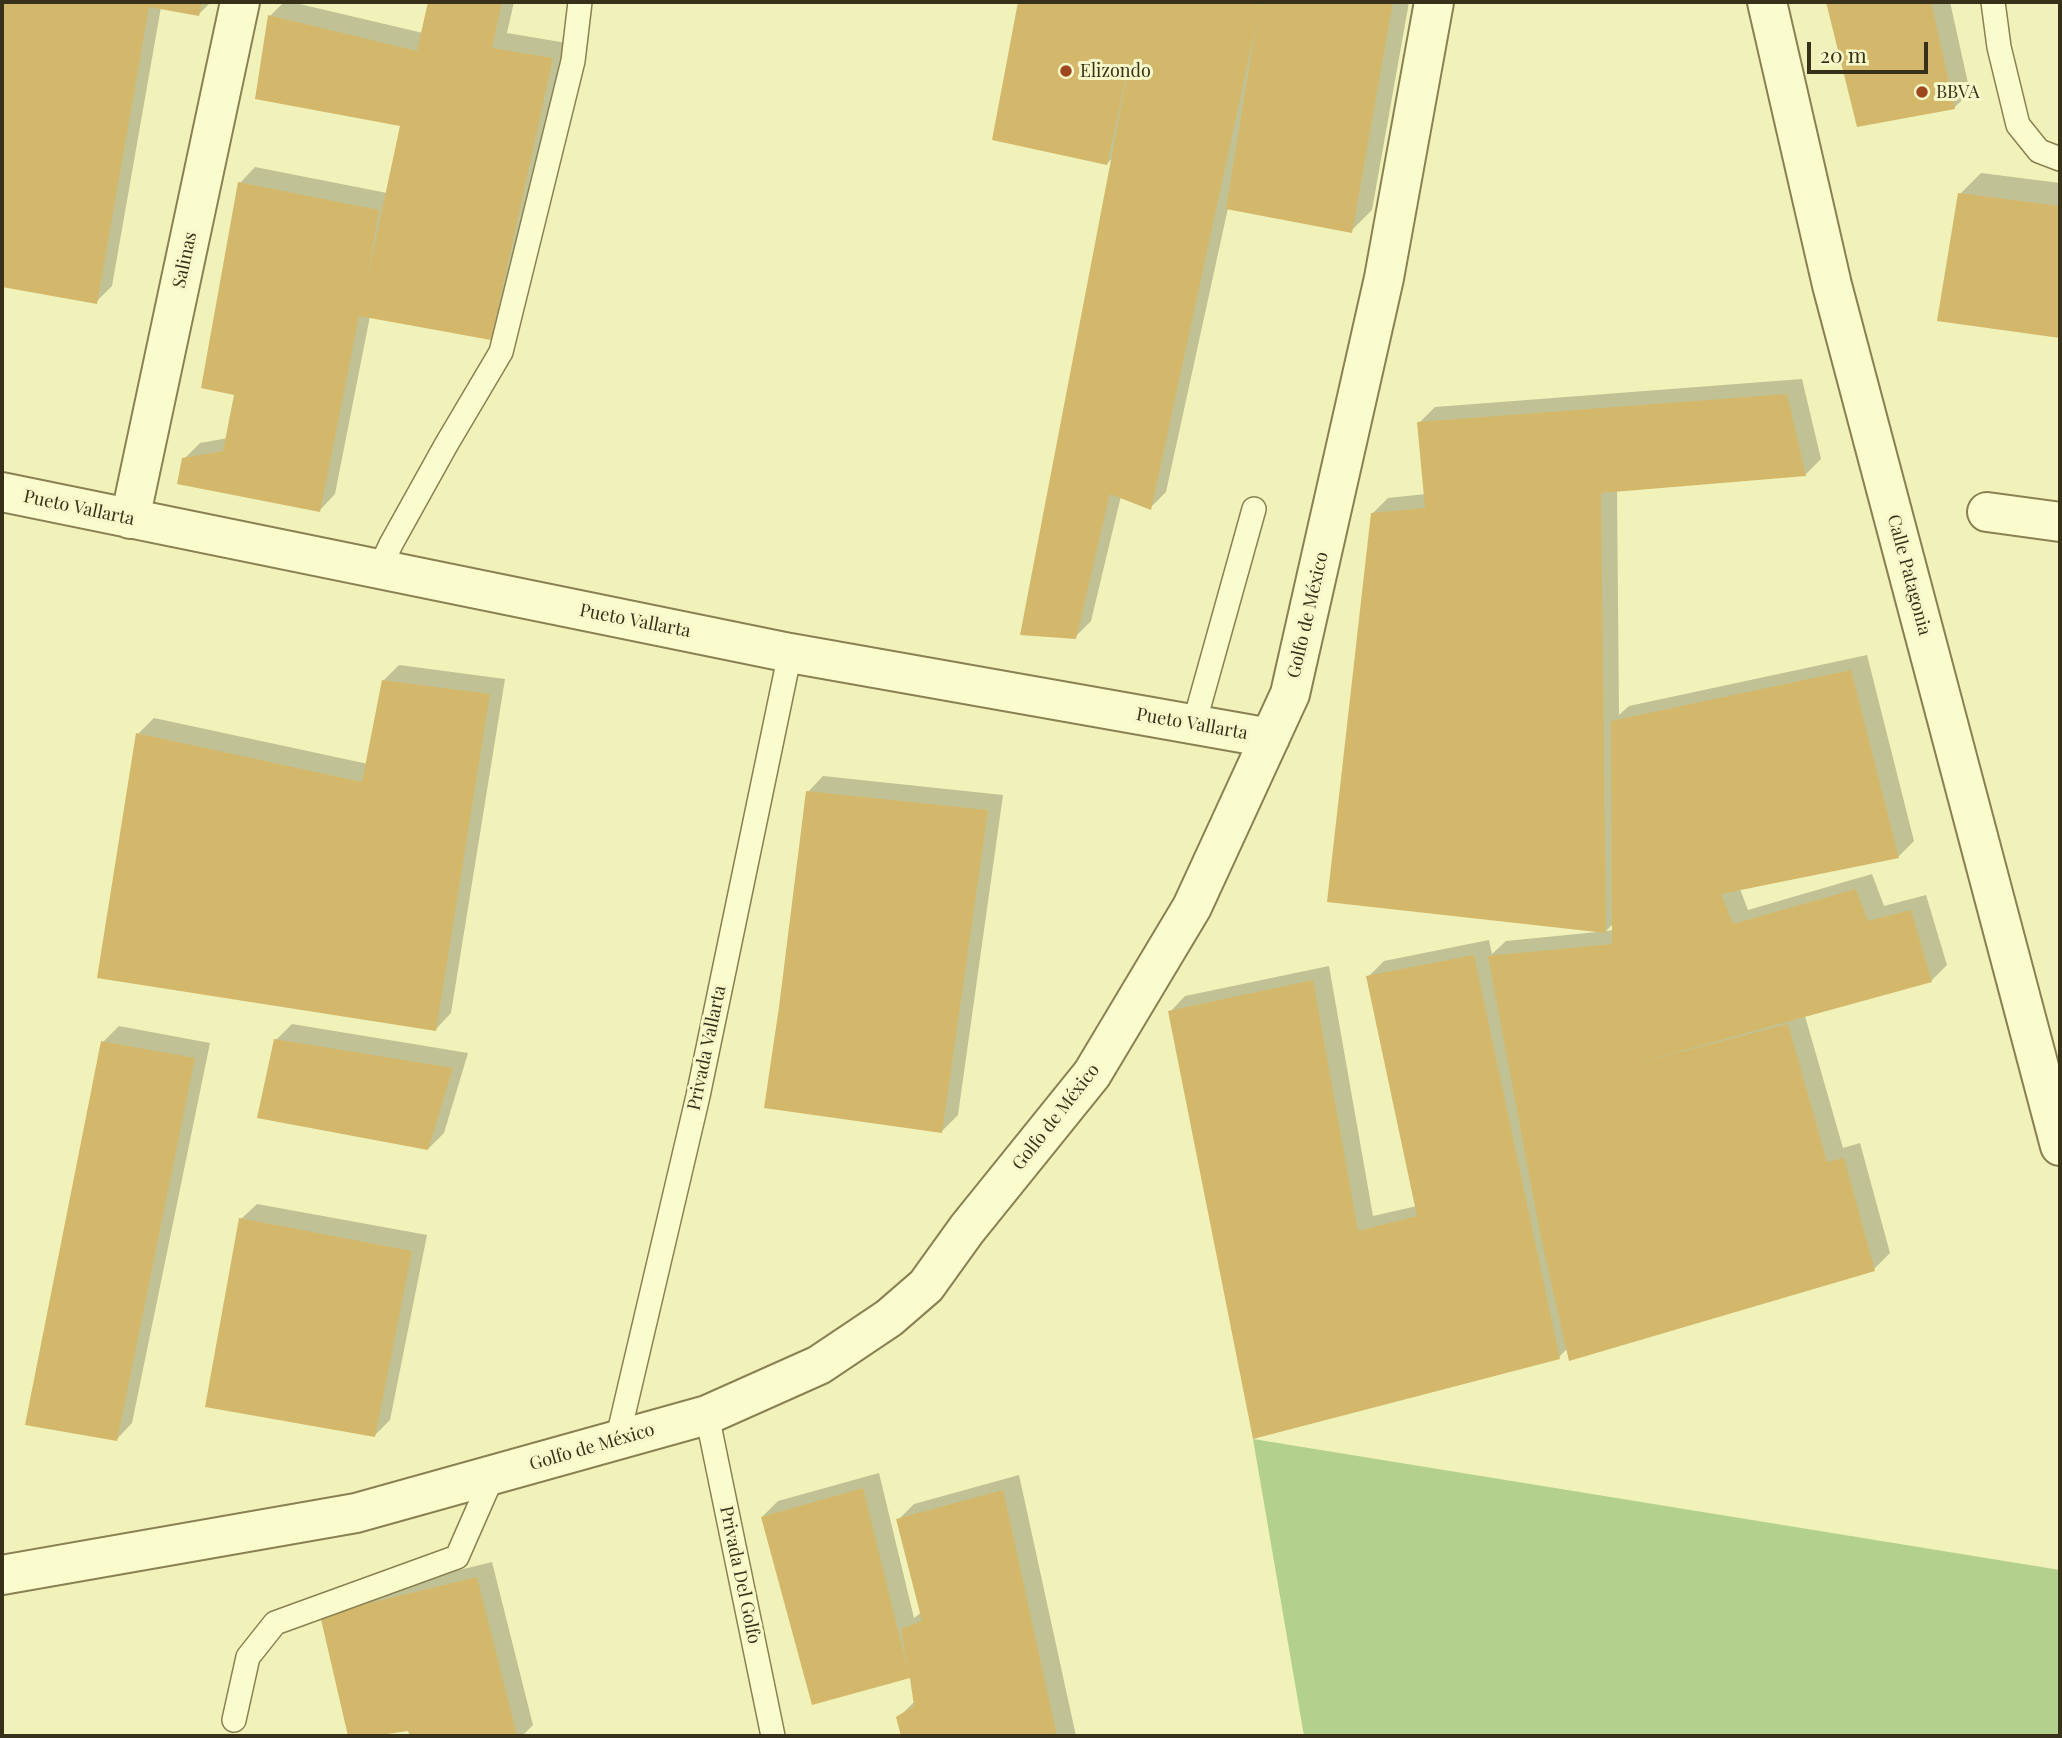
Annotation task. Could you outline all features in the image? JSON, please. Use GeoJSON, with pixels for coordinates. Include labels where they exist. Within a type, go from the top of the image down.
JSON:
{"type":"FeatureCollection","features":[{"type":"Feature","properties":{"kind":"street","name":"Salinas"},"geometry":{"type":"LineString","coordinates":[[130,519],[240,2]]}},
{"type":"Feature","properties":{"kind":"street","name":"Golfo de México"},"geometry":{"type":"LineString","coordinates":[[2,1576],[356,1513],[707,1415],[819,1364],[889,1318],[926,1286],[967,1229],[1092,1074],[1192,907],[1290,694],[1384,278],[1434,2]]}},
{"type":"Feature","properties":{"kind":"street","name":"Calle Patagonia"},"geometry":{"type":"LineString","coordinates":[[1767,2],[1832,285],[2060,1146]]}},
{"type":"Feature","properties":{"kind":"street","name":"Pueto Vallarta"},"geometry":{"type":"LineString","coordinates":[[2,492],[790,653],[1270,738]]}},
{"type":"Feature","properties":{"kind":"street"},"geometry":{"type":"LineString","coordinates":[[1987,512],[2060,522]]}},
{"type":"Feature","properties":{"kind":"lane"},"geometry":{"type":"LineString","coordinates":[[379,570],[446,445],[501,352],[573,61],[580,2]]}},
{"type":"Feature","properties":{"kind":"lane"},"geometry":{"type":"LineString","coordinates":[[1993,2],[1999,47],[2018,125],[2039,151],[2060,159]]}},
{"type":"Feature","properties":{"kind":"lane"},"geometry":{"type":"LineString","coordinates":[[1194,724],[1254,509]]}},
{"type":"Feature","properties":{"kind":"lane","name":"Privada Vallarta"},"geometry":{"type":"LineString","coordinates":[[617,1441],[698,1096],[790,653]]}},
{"type":"Feature","properties":{"kind":"lane","name":"Privada Del Golfo"},"geometry":{"type":"LineString","coordinates":[[707,1415],[773,1736]]}},
{"type":"Feature","properties":{"kind":"lane"},"geometry":{"type":"LineString","coordinates":[[234,1720],[248,1657],[275,1623],[457,1557],[493,1475]]}},
{"type":"Feature","properties":{"kind":"green space"},"geometry":{"type":"Polygon","coordinates":[[[1253,1439],[2060,1570],[2060,1736],[1304,1736],[1253,1439]]]}},
{"type":"Feature","properties":{"kind":"building"},"geometry":{"type":"Polygon","coordinates":[[[2,2],[202,2],[199,16],[149,7],[97,304],[2,287],[2,2]]]}},
{"type":"Feature","properties":{"kind":"building"},"geometry":{"type":"Polygon","coordinates":[[[428,2],[502,2],[492,48],[553,58],[491,340],[359,316],[320,512],[177,484],[182,458],[223,451],[234,395],[201,388],[238,182],[379,210],[367,280],[400,126],[255,99],[268,15],[417,51],[428,2]]]}},
{"type":"Feature","properties":{"kind":"building"},"geometry":{"type":"Polygon","coordinates":[[[1018,2],[1246,2],[1261,5],[1261,2],[1393,2],[1352,233],[1226,209],[1257,20],[1151,510],[1110,494],[1076,639],[1020,635],[1133,45],[1107,165],[992,140],[1018,2]]]}},
{"type":"Feature","properties":{"kind":"building"},"geometry":{"type":"Polygon","coordinates":[[[1826,2],[1931,2],[1955,109],[1857,127],[1826,2]]]}},
{"type":"Feature","properties":{"kind":"building"},"geometry":{"type":"Polygon","coordinates":[[[1958,193],[2060,206],[2060,338],[1937,321],[1958,193]]]}},
{"type":"Feature","properties":{"kind":"building"},"geometry":{"type":"Polygon","coordinates":[[[1787,394],[1806,476],[1601,493],[1606,933],[1327,902],[1371,513],[1425,508],[1417,422],[1787,394]]]}},
{"type":"Feature","properties":{"kind":"building"},"geometry":{"type":"Polygon","coordinates":[[[1851,670],[1899,858],[1721,894],[1733,924],[1856,889],[1868,921],[1911,910],[1932,982],[1626,1066],[1788,1024],[1827,1162],[1844,1158],[1875,1271],[1569,1361],[1541,1238],[1488,956],[1612,944],[1611,721],[1851,670]]]}},
{"type":"Feature","properties":{"kind":"building"},"geometry":{"type":"Polygon","coordinates":[[[382,680],[490,694],[436,1031],[97,978],[136,733],[362,782],[382,680]]]}},
{"type":"Feature","properties":{"kind":"building"},"geometry":{"type":"Polygon","coordinates":[[[806,791],[988,810],[942,1133],[764,1108],[806,791]]]}},
{"type":"Feature","properties":{"kind":"building"},"geometry":{"type":"Polygon","coordinates":[[[1474,955],[1560,1359],[1253,1439],[1168,1011],[1313,980],[1358,1231],[1417,1216],[1366,976],[1474,955]]]}},
{"type":"Feature","properties":{"kind":"building"},"geometry":{"type":"Polygon","coordinates":[[[274,1039],[453,1068],[428,1150],[257,1118],[274,1039]]]}},
{"type":"Feature","properties":{"kind":"building"},"geometry":{"type":"Polygon","coordinates":[[[101,1041],[195,1058],[117,1441],[25,1425],[101,1041]]]}},
{"type":"Feature","properties":{"kind":"building"},"geometry":{"type":"Polygon","coordinates":[[[239,1218],[412,1251],[375,1437],[205,1407],[239,1218]]]}},
{"type":"Feature","properties":{"kind":"building"},"geometry":{"type":"Polygon","coordinates":[[[863,1488],[908,1671],[901,1629],[922,1621],[896,1519],[1003,1490],[1057,1736],[901,1736],[896,1717],[914,1706],[910,1678],[812,1705],[761,1517],[863,1488]]]}},
{"type":"Feature","properties":{"kind":"building"},"geometry":{"type":"Polygon","coordinates":[[[477,1577],[517,1736],[410,1736],[408,1731],[348,1736],[320,1615],[477,1577]]]}},
{"type":"Feature","properties":{"kind":"place","name":"Elizondo"},"geometry":{"type":"Point","coordinates":[1066,71]}},
{"type":"Feature","properties":{"kind":"place","name":"BBVA"},"geometry":{"type":"Point","coordinates":[1922,92]}}]}
